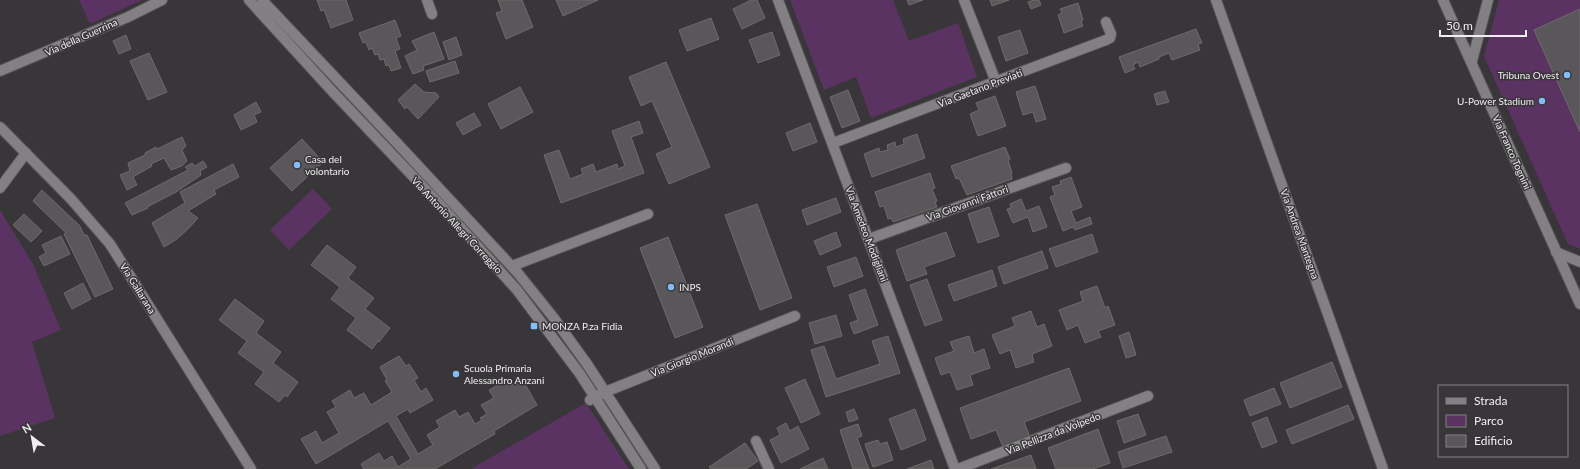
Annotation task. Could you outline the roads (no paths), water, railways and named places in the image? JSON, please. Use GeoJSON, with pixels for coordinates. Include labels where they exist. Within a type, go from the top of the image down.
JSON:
{"type":"FeatureCollection","features":[{"type":"Feature","properties":{"kind":"street","name":"Via della Guerrina"},"geometry":{"type":"LineString","coordinates":[[0,71],[121,20],[162,0]]}},
{"type":"Feature","properties":{"kind":"street","name":"Via Antonio Allegri Correggio"},"geometry":{"type":"LineString","coordinates":[[249,0],[332,91],[496,265],[547,328],[641,469]]}},
{"type":"Feature","properties":{"kind":"street","name":"Via Antonio Allegri Correggio"},"geometry":{"type":"LineString","coordinates":[[262,0],[512,266],[571,342],[655,469]]}},
{"type":"Feature","properties":{"kind":"street"},"geometry":{"type":"LineString","coordinates":[[427,0],[432,14]]}},
{"type":"Feature","properties":{"kind":"street","name":"Via Amedeo Modigliani"},"geometry":{"type":"LineString","coordinates":[[778,0],[957,469]]}},
{"type":"Feature","properties":{"kind":"street"},"geometry":{"type":"LineString","coordinates":[[964,0],[996,82]]}},
{"type":"Feature","properties":{"kind":"street","name":"Via Andrea Mantegna"},"geometry":{"type":"LineString","coordinates":[[1216,0],[1384,469]]}},
{"type":"Feature","properties":{"kind":"street","name":"Via Franco Tognini"},"geometry":{"type":"LineString","coordinates":[[1444,0],[1580,304]]}},
{"type":"Feature","properties":{"kind":"street"},"geometry":{"type":"LineString","coordinates":[[1472,61],[1488,0]]}},
{"type":"Feature","properties":{"kind":"street","name":"Via Gaetano Previati"},"geometry":{"type":"LineString","coordinates":[[833,144],[1106,40],[1110,38],[1111,34],[1106,22]]}},
{"type":"Feature","properties":{"kind":"street","name":"Via Gallarana"},"geometry":{"type":"LineString","coordinates":[[0,127],[72,199],[110,244],[251,469]]}},
{"type":"Feature","properties":{"kind":"street"},"geometry":{"type":"LineString","coordinates":[[0,188],[26,153]]}},
{"type":"Feature","properties":{"kind":"street","name":"Via Giovanni Fattori"},"geometry":{"type":"LineString","coordinates":[[869,239],[1066,168]]}},
{"type":"Feature","properties":{"kind":"street","name":"Via Antonio Allegri Correggio"},"geometry":{"type":"LineString","coordinates":[[512,266],[648,214]]}},
{"type":"Feature","properties":{"kind":"street"},"geometry":{"type":"LineString","coordinates":[[1556,252],[1580,262]]}},
{"type":"Feature","properties":{"kind":"street","name":"Via Giorgio Morandi"},"geometry":{"type":"LineString","coordinates":[[593,399],[605,392],[795,316]]}},
{"type":"Feature","properties":{"kind":"street","name":"Via Pellizza da Volpedo"},"geometry":{"type":"LineString","coordinates":[[957,469],[1148,396]]}},
{"type":"Feature","properties":{"kind":"street"},"geometry":{"type":"LineString","coordinates":[[756,441],[769,469]]}},
{"type":"Feature","properties":{"kind":"place","name":"Tribuna Ovest"},"geometry":{"type":"Point","coordinates":[1567,75]}},
{"type":"Feature","properties":{"kind":"place","name":"U-Power Stadium"},"geometry":{"type":"Point","coordinates":[1542,101]}},
{"type":"Feature","properties":{"kind":"place","name":"Casa del volontario"},"geometry":{"type":"Point","coordinates":[297,165]}},
{"type":"Feature","properties":{"kind":"place","name":"INPS"},"geometry":{"type":"Point","coordinates":[671,287]}},
{"type":"Feature","properties":{"kind":"place","name":"MONZA P.za Fidia"},"geometry":{"type":"Point","coordinates":[534,326]}},
{"type":"Feature","properties":{"kind":"place","name":"Scuola Primaria Alessandro Anzani"},"geometry":{"type":"Point","coordinates":[456,374]}}]}
